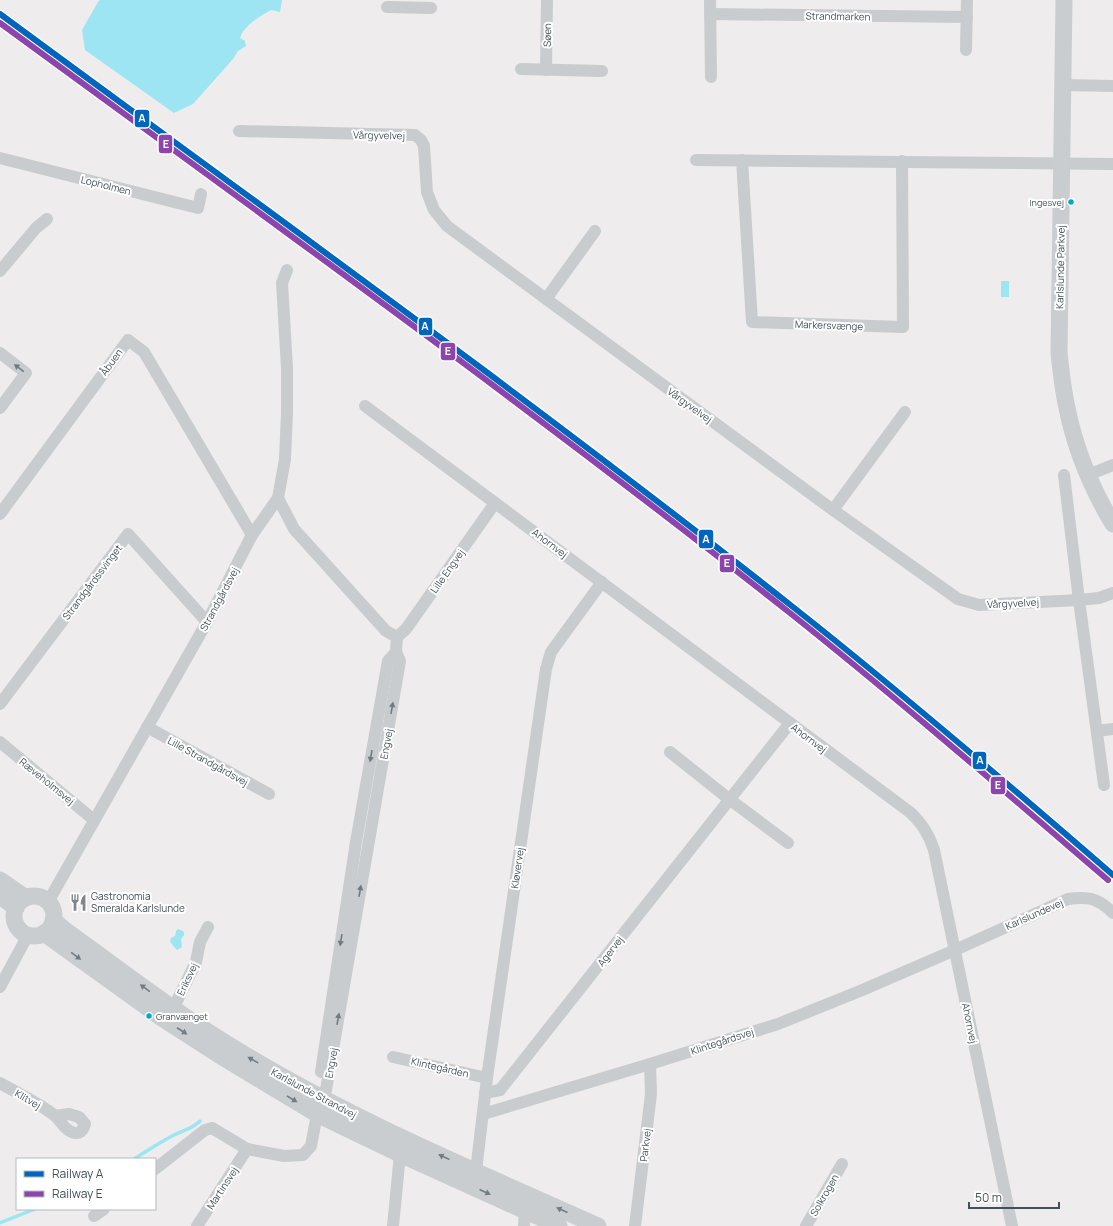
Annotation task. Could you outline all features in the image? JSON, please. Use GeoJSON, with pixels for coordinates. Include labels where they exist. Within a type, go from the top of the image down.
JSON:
{"type":"FeatureCollection","features":[{"type":"Feature","properties":{"kind":"main road","name":"Karlslunde Parkvej"},"geometry":{"type":"LineString","coordinates":[[1064,0],[1059,353],[1067,409],[1077,445],[1088,475],[1113,524]]}},
{"type":"Feature","properties":{"kind":"main road"},"geometry":{"type":"LineString","coordinates":[[0,880],[21,903]]}},
{"type":"Feature","properties":{"kind":"main road"},"geometry":{"type":"LineString","coordinates":[[0,896],[21,903]]}},
{"type":"Feature","properties":{"kind":"main road"},"geometry":{"type":"LineString","coordinates":[[37,896],[48,902],[52,907],[53,913],[42,929],[22,932],[15,921],[14,914],[21,903],[37,896]]}},
{"type":"Feature","properties":{"kind":"main road","name":"Karlslunde Strandvej"},"geometry":{"type":"LineString","coordinates":[[42,929],[66,931],[173,1008],[236,1050],[320,1097],[403,1139],[476,1170],[598,1226]]}},
{"type":"Feature","properties":{"kind":"main road","name":"Karlslunde Strandvej"},"geometry":{"type":"LineString","coordinates":[[42,929],[162,1018],[224,1058],[317,1114],[400,1154],[524,1218],[559,1226]]}},
{"type":"Feature","properties":{"kind":"street","name":"Søen"},"geometry":{"type":"LineString","coordinates":[[546,70],[547,0]]}},
{"type":"Feature","properties":{"kind":"street"},"geometry":{"type":"LineString","coordinates":[[710,0],[711,77]]}},
{"type":"Feature","properties":{"kind":"street"},"geometry":{"type":"LineString","coordinates":[[966,50],[967,0]]}},
{"type":"Feature","properties":{"kind":"street"},"geometry":{"type":"LineString","coordinates":[[387,7],[411,4],[431,8]]}},
{"type":"Feature","properties":{"kind":"street","name":"Strandmarken"},"geometry":{"type":"LineString","coordinates":[[710,14],[966,17]]}},
{"type":"Feature","properties":{"kind":"street"},"geometry":{"type":"LineString","coordinates":[[521,69],[602,71]]}},
{"type":"Feature","properties":{"kind":"street"},"geometry":{"type":"LineString","coordinates":[[1062,85],[1113,86]]}},
{"type":"Feature","properties":{"kind":"street","name":"Vårgyvelvej"},"geometry":{"type":"LineString","coordinates":[[239,131],[415,135],[421,140],[424,146],[427,192],[434,210],[447,226],[833,510],[958,599],[980,605],[1079,600],[1099,598],[1113,593]]}},
{"type":"Feature","properties":{"kind":"street","name":"Lopholmen"},"geometry":{"type":"LineString","coordinates":[[0,158],[198,208],[201,194]]}},
{"type":"Feature","properties":{"kind":"street"},"geometry":{"type":"LineString","coordinates":[[696,160],[1113,164]]}},
{"type":"Feature","properties":{"kind":"street","name":"Markersvænge"},"geometry":{"type":"LineString","coordinates":[[742,160],[752,322],[903,327],[902,161]]}},
{"type":"Feature","properties":{"kind":"street"},"geometry":{"type":"LineString","coordinates":[[0,271],[36,228],[47,219]]}},
{"type":"Feature","properties":{"kind":"street"},"geometry":{"type":"LineString","coordinates":[[546,299],[595,232]]}},
{"type":"Feature","properties":{"kind":"street","name":"Strandgårdsvej"},"geometry":{"type":"LineString","coordinates":[[48,902],[207,622],[252,535],[278,498],[285,459],[287,414],[287,368],[282,284],[287,270]]}},
{"type":"Feature","properties":{"kind":"street","name":"Åbuen"},"geometry":{"type":"LineString","coordinates":[[0,514],[128,340],[144,352],[252,535]]}},
{"type":"Feature","properties":{"kind":"street"},"geometry":{"type":"LineString","coordinates":[[0,353],[26,373],[0,408]]}},
{"type":"Feature","properties":{"kind":"street","name":"Ahornvej"},"geometry":{"type":"LineString","coordinates":[[365,406],[790,723],[911,814],[922,824],[929,836],[934,850],[1012,1226]]}},
{"type":"Feature","properties":{"kind":"street"},"geometry":{"type":"LineString","coordinates":[[833,510],[905,412]]}},
{"type":"Feature","properties":{"kind":"street"},"geometry":{"type":"LineString","coordinates":[[1088,475],[1113,465]]}},
{"type":"Feature","properties":{"kind":"street"},"geometry":{"type":"LineString","coordinates":[[1064,475],[1104,785]]}},
{"type":"Feature","properties":{"kind":"street"},"geometry":{"type":"LineString","coordinates":[[278,498],[294,528],[386,631],[397,637]]}},
{"type":"Feature","properties":{"kind":"street","name":"Lille Engvej"},"geometry":{"type":"LineString","coordinates":[[397,637],[406,629],[495,503]]}},
{"type":"Feature","properties":{"kind":"street","name":"Strandgårdssvinget"},"geometry":{"type":"LineString","coordinates":[[0,704],[128,534],[207,622]]}},
{"type":"Feature","properties":{"kind":"street","name":"Kløvervej"},"geometry":{"type":"LineString","coordinates":[[476,1170],[487,1078],[546,669],[551,652],[602,582]]}},
{"type":"Feature","properties":{"kind":"street","name":"Engvej"},"geometry":{"type":"LineString","coordinates":[[320,1097],[326,1090],[400,662],[396,652],[397,637]]}},
{"type":"Feature","properties":{"kind":"street","name":"Agervej"},"geometry":{"type":"LineString","coordinates":[[485,1093],[500,1090],[790,723]]}},
{"type":"Feature","properties":{"kind":"street","name":"Lille Strandgårdsvej"},"geometry":{"type":"LineString","coordinates":[[147,728],[269,794]]}},
{"type":"Feature","properties":{"kind":"street"},"geometry":{"type":"LineString","coordinates":[[1096,731],[1113,729]]}},
{"type":"Feature","properties":{"kind":"street","name":"Ræveholmsvej"},"geometry":{"type":"LineString","coordinates":[[0,742],[94,820]]}},
{"type":"Feature","properties":{"kind":"street"},"geometry":{"type":"LineString","coordinates":[[670,752],[788,843]]}},
{"type":"Feature","properties":{"kind":"street","name":"Karlslundevej"},"geometry":{"type":"LineString","coordinates":[[955,950],[1068,899],[1081,897],[1095,899],[1113,912]]}},
{"type":"Feature","properties":{"kind":"street","name":"Eriksvej"},"geometry":{"type":"LineString","coordinates":[[173,1008],[196,962],[200,942],[208,927]]}},
{"type":"Feature","properties":{"kind":"street"},"geometry":{"type":"LineString","coordinates":[[0,987],[42,929]]}},
{"type":"Feature","properties":{"kind":"street","name":"Klintegårdsvej"},"geometry":{"type":"LineString","coordinates":[[483,1114],[778,1024],[955,950]]}},
{"type":"Feature","properties":{"kind":"street","name":"Klintegården"},"geometry":{"type":"LineString","coordinates":[[393,1057],[487,1078]]}},
{"type":"Feature","properties":{"kind":"street","name":"Parkvej"},"geometry":{"type":"LineString","coordinates":[[636,1226],[651,1094],[650,1064]]}},
{"type":"Feature","properties":{"kind":"street","name":"Klitvej"},"geometry":{"type":"LineString","coordinates":[[0,1083],[55,1116]]}},
{"type":"Feature","properties":{"kind":"street"},"geometry":{"type":"LineString","coordinates":[[156,1168],[205,1130],[212,1128],[248,1149],[284,1156],[303,1155],[310,1146],[317,1114]]}},
{"type":"Feature","properties":{"kind":"street","name":"Martinsvej"},"geometry":{"type":"LineString","coordinates":[[197,1226],[248,1149]]}},
{"type":"Feature","properties":{"kind":"street"},"geometry":{"type":"LineString","coordinates":[[393,1226],[400,1154]]}},
{"type":"Feature","properties":{"kind":"street","name":"Solkrogen"},"geometry":{"type":"LineString","coordinates":[[806,1226],[842,1164]]}},
{"type":"Feature","properties":{"kind":"water"},"geometry":{"type":"Polygon","coordinates":[[[100,0],[282,0],[280,12],[271,10],[248,25],[240,38],[245,41],[246,46],[238,51],[233,59],[193,104],[174,113],[85,50],[82,30],[100,0]]]}},
{"type":"Feature","properties":{"kind":"water"},"geometry":{"type":"Polygon","coordinates":[[[1001,281],[1009,281],[1009,297],[1001,297],[1001,281]]]}},
{"type":"Feature","properties":{"kind":"water"},"geometry":{"type":"Polygon","coordinates":[[[178,929],[183,931],[184,934],[181,939],[182,947],[177,950],[170,942],[171,938],[175,936],[178,929]]]}},
{"type":"Feature","properties":{"kind":"waterway"},"geometry":{"type":"LineString","coordinates":[[136,1158],[200,1121]]}},
{"type":"Feature","properties":{"kind":"waterway"},"geometry":{"type":"LineString","coordinates":[[0,1223],[32,1210]]}},
{"type":"Feature","properties":{"kind":"rail line","name":"A"},"geometry":{"type":"LineString","coordinates":[[0,14],[399,307],[597,455],[793,607],[874,672],[1113,875]]}},
{"type":"Feature","properties":{"kind":"rail line","name":"E"},"geometry":{"type":"LineString","coordinates":[[0,23],[398,314],[693,537],[870,678],[1108,880]]}},
{"type":"Feature","properties":{"kind":"place","name":"Ingesvej"},"geometry":{"type":"Point","coordinates":[1071,202]}},
{"type":"Feature","properties":{"kind":"place","name":"Gastronomia Smeralda Karlslunde"},"geometry":{"type":"Point","coordinates":[78,902]}},
{"type":"Feature","properties":{"kind":"place","name":"Granvænget"},"geometry":{"type":"Point","coordinates":[149,1016]}}]}
